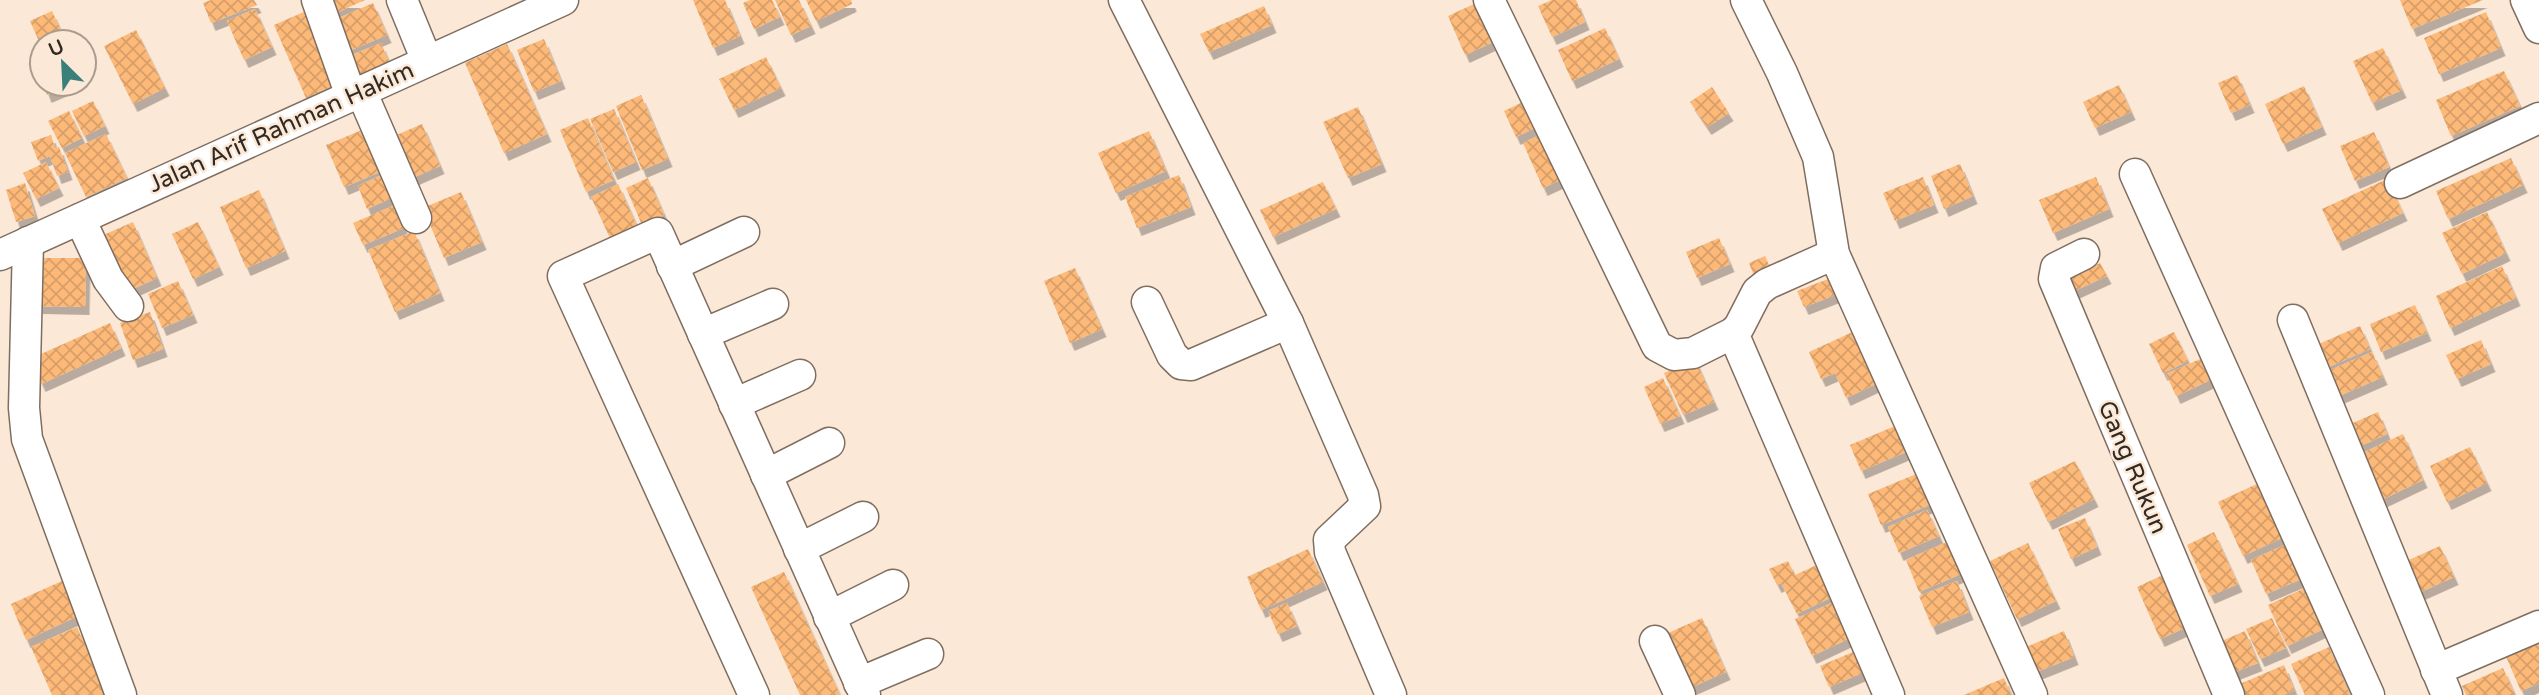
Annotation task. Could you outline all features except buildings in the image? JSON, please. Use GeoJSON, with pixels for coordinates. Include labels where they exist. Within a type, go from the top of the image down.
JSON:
{"type":"FeatureCollection","features":[{"type":"Feature","properties":{"kind":"street"},"geometry":{"type":"LineString","coordinates":[[317,0],[356,93],[416,218]]}},
{"type":"Feature","properties":{"kind":"street"},"geometry":{"type":"LineString","coordinates":[[402,0],[427,61]]}},
{"type":"Feature","properties":{"kind":"street","name":"Jalan Arif Rahman Hakim"},"geometry":{"type":"LineString","coordinates":[[13,249],[563,0]]}},
{"type":"Feature","properties":{"kind":"street"},"geometry":{"type":"LineString","coordinates":[[1124,0],[1288,324],[1363,495],[1365,506],[1329,540],[1330,552],[1391,695]]}},
{"type":"Feature","properties":{"kind":"street"},"geometry":{"type":"LineString","coordinates":[[1489,0],[1657,346],[1674,355],[1693,353],[1733,333],[1739,327],[1757,292],[1767,284],[1834,254]]}},
{"type":"Feature","properties":{"kind":"street"},"geometry":{"type":"LineString","coordinates":[[1746,0],[1782,73],[1818,157],[1834,254],[2032,695]]}},
{"type":"Feature","properties":{"kind":"street"},"geometry":{"type":"LineString","coordinates":[[2526,0],[2539,27]]}},
{"type":"Feature","properties":{"kind":"street"},"geometry":{"type":"LineString","coordinates":[[2400,183],[2539,118]]}},
{"type":"Feature","properties":{"kind":"street"},"geometry":{"type":"LineString","coordinates":[[2135,174],[2369,695]]}},
{"type":"Feature","properties":{"kind":"street"},"geometry":{"type":"LineString","coordinates":[[80,219],[108,279],[128,306]]}},
{"type":"Feature","properties":{"kind":"street"},"geometry":{"type":"LineString","coordinates":[[672,266],[744,232]]}},
{"type":"Feature","properties":{"kind":"street"},"geometry":{"type":"LineString","coordinates":[[754,695],[563,276],[658,233],[862,689],[928,653]]}},
{"type":"Feature","properties":{"kind":"street"},"geometry":{"type":"LineString","coordinates":[[13,249],[27,439],[121,695]]}},
{"type":"Feature","properties":{"kind":"street","name":"Gang Rukun"},"geometry":{"type":"LineString","coordinates":[[2084,254],[2056,268],[2054,278],[2229,695]]}},
{"type":"Feature","properties":{"kind":"street"},"geometry":{"type":"LineString","coordinates":[[1147,302],[1172,355],[1181,364],[1191,365],[1288,324]]}},
{"type":"Feature","properties":{"kind":"street"},"geometry":{"type":"LineString","coordinates":[[703,334],[773,304]]}},
{"type":"Feature","properties":{"kind":"street"},"geometry":{"type":"LineString","coordinates":[[2293,320],[2442,682],[2539,626]]}},
{"type":"Feature","properties":{"kind":"street"},"geometry":{"type":"LineString","coordinates":[[1733,333],[1889,695]]}},
{"type":"Feature","properties":{"kind":"street"},"geometry":{"type":"LineString","coordinates":[[734,404],[800,375]]}},
{"type":"Feature","properties":{"kind":"street"},"geometry":{"type":"LineString","coordinates":[[766,475],[829,443]]}},
{"type":"Feature","properties":{"kind":"street"},"geometry":{"type":"LineString","coordinates":[[799,549],[863,517]]}},
{"type":"Feature","properties":{"kind":"street"},"geometry":{"type":"LineString","coordinates":[[830,617],[893,585]]}},
{"type":"Feature","properties":{"kind":"street"},"geometry":{"type":"LineString","coordinates":[[1655,640],[1679,695]]}}]}
